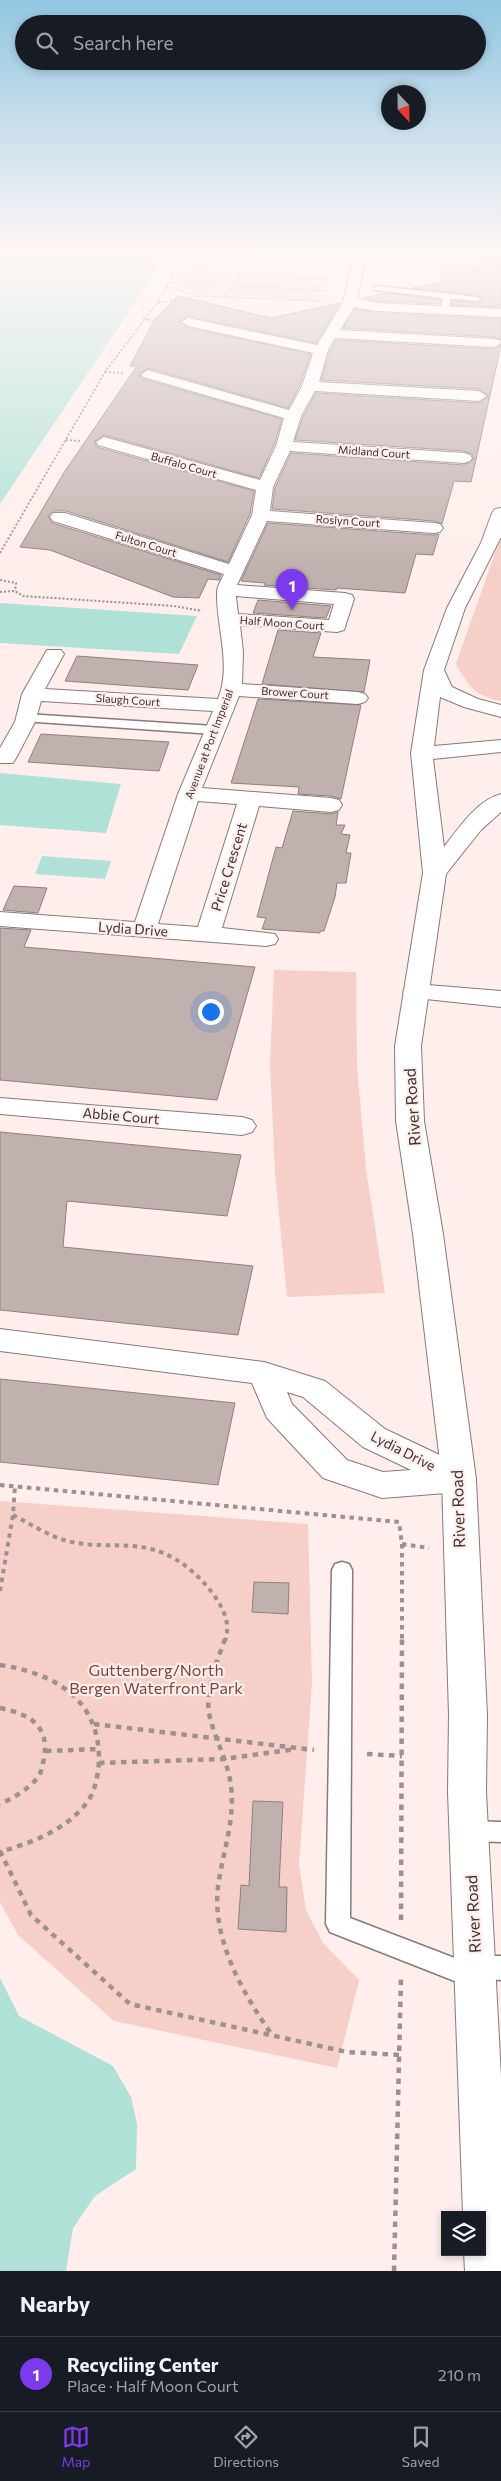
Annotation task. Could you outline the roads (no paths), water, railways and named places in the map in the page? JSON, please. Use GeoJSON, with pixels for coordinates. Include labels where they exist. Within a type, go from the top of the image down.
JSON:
{"type":"FeatureCollection","features":[{"type":"Feature","properties":{"kind":"street","name":"Avenue at Port Imperial"},"geometry":{"type":"LineString","coordinates":[[144,930],[189,794],[228,697],[233,652],[226,590],[233,571],[261,515],[265,487],[284,446],[293,416],[310,386],[319,358]]}},
{"type":"Feature","properties":{"kind":"street"},"geometry":{"type":"LineString","coordinates":[[148,374],[293,416]]}},
{"type":"Feature","properties":{"kind":"street"},"geometry":{"type":"LineString","coordinates":[[310,386],[478,396]]}},
{"type":"Feature","properties":{"kind":"street","name":"Buffalo Court"},"geometry":{"type":"LineString","coordinates":[[104,442],[265,487]]}},
{"type":"Feature","properties":{"kind":"street","name":"Midland Court"},"geometry":{"type":"LineString","coordinates":[[284,446],[464,458]]}},
{"type":"Feature","properties":{"kind":"street","name":"River Road"},"geometry":{"type":"LineString","coordinates":[[488,2271],[484,1971],[485,1831],[468,1714],[459,1479],[428,1234],[410,1121],[408,1046],[435,873],[422,753],[434,670],[456,608],[490,543],[501,513]]}},
{"type":"Feature","properties":{"kind":"street","name":"Roslyn Court"},"geometry":{"type":"LineString","coordinates":[[261,515],[434,528]]}},
{"type":"Feature","properties":{"kind":"street","name":"Fulton Court"},"geometry":{"type":"LineString","coordinates":[[59,517],[233,571]]}},
{"type":"Feature","properties":{"kind":"street","name":"Half Moon Court"},"geometry":{"type":"LineString","coordinates":[[226,590],[345,599],[337,626],[229,616]]}},
{"type":"Feature","properties":{"kind":"street"},"geometry":{"type":"LineString","coordinates":[[6,758],[26,718],[32,694],[54,654]]}},
{"type":"Feature","properties":{"kind":"street"},"geometry":{"type":"LineString","coordinates":[[434,670],[444,691],[470,703],[501,711]]}},
{"type":"Feature","properties":{"kind":"street","name":"Slaugh Court"},"geometry":{"type":"LineString","coordinates":[[32,694],[228,697]]}},
{"type":"Feature","properties":{"kind":"street","name":"Brower Court"},"geometry":{"type":"LineString","coordinates":[[228,697],[358,698]]}},
{"type":"Feature","properties":{"kind":"street"},"geometry":{"type":"LineString","coordinates":[[422,753],[453,752],[501,746]]}},
{"type":"Feature","properties":{"kind":"street"},"geometry":{"type":"LineString","coordinates":[[189,794],[332,805]]}},
{"type":"Feature","properties":{"kind":"street","name":"Price Crescent"},"geometry":{"type":"LineString","coordinates":[[208,934],[250,799]]}},
{"type":"Feature","properties":{"kind":"street"},"geometry":{"type":"LineString","coordinates":[[435,873],[473,826],[501,801]]}},
{"type":"Feature","properties":{"kind":"street","name":"Lydia Drive"},"geometry":{"type":"LineString","coordinates":[[0,919],[266,939]]}},
{"type":"Feature","properties":{"kind":"street"},"geometry":{"type":"LineString","coordinates":[[416,992],[501,999]]}},
{"type":"Feature","properties":{"kind":"street","name":"Abbie Court"},"geometry":{"type":"LineString","coordinates":[[0,1106],[242,1126]]}},
{"type":"Feature","properties":{"kind":"street","name":"Lydia Drive"},"geometry":{"type":"LineString","coordinates":[[0,1340],[264,1373],[314,1389],[374,1438],[459,1479]]}},
{"type":"Feature","properties":{"kind":"street","name":"Lydia Drive"},"geometry":{"type":"LineString","coordinates":[[264,1373],[278,1410],[335,1469],[382,1485],[459,1479]]}},
{"type":"Feature","properties":{"kind":"lane"},"geometry":{"type":"LineString","coordinates":[[26,718],[214,730]]}},
{"type":"Feature","properties":{"kind":"lane"},"geometry":{"type":"LineString","coordinates":[[342,1570],[338,1924],[484,1971]]}},
{"type":"Feature","properties":{"kind":"water"},"geometry":{"type":"Polygon","coordinates":[[[0,358],[98,358],[0,504],[0,358]]]}},
{"type":"Feature","properties":{"kind":"water"},"geometry":{"type":"Polygon","coordinates":[[[0,603],[197,616],[179,654],[0,643],[0,603]]]}},
{"type":"Feature","properties":{"kind":"water"},"geometry":{"type":"Polygon","coordinates":[[[0,773],[121,784],[106,833],[0,825],[0,773]]]}},
{"type":"Feature","properties":{"kind":"water"},"geometry":{"type":"Polygon","coordinates":[[[42,856],[111,861],[105,879],[35,874],[42,856]]]}},
{"type":"Feature","properties":{"kind":"water"},"geometry":{"type":"Polygon","coordinates":[[[0,1978],[19,2016],[113,2066],[131,2097],[137,2124],[136,2169],[95,2196],[73,2228],[66,2271],[0,2271],[0,1978]]]}},
{"type":"Feature","properties":{"kind":"place","name":"Recycliing Center"},"geometry":{"type":"Point","coordinates":[292,610]}},
{"type":"Feature","properties":{"kind":"park label","name":"Guttenberg/North Bergen Waterfront Park"},"geometry":{"type":"Point","coordinates":[156,1679]}}]}
